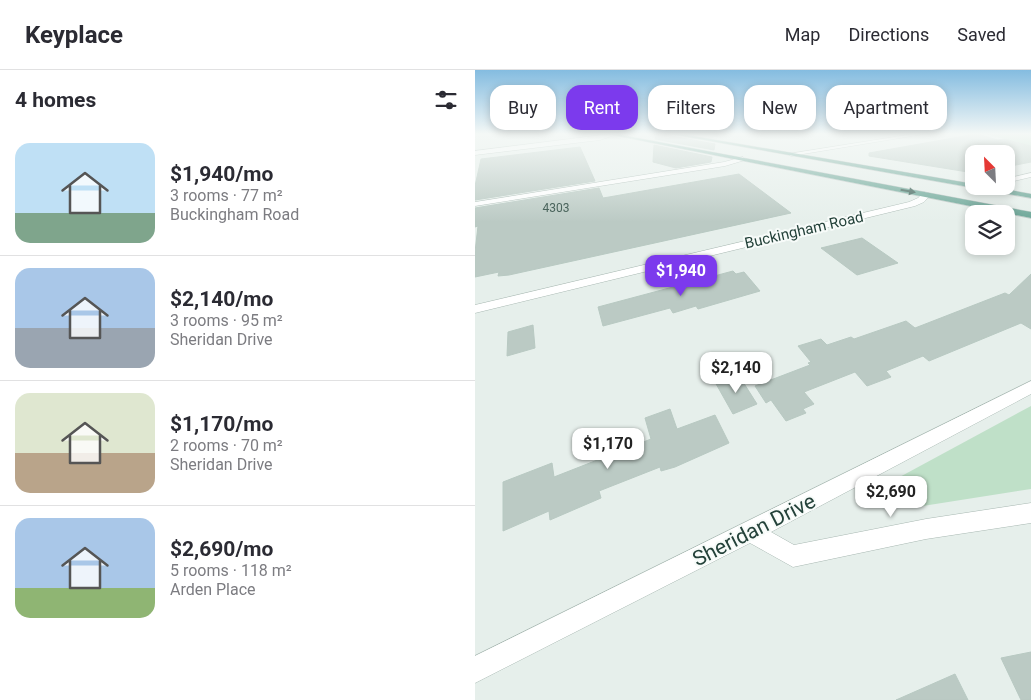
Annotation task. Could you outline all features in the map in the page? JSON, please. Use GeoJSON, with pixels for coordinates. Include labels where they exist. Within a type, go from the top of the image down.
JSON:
{"type":"FeatureCollection","features":[{"type":"Feature","properties":{"kind":"main road"},"geometry":{"type":"LineString","coordinates":[[765,163],[1031,215]]}},
{"type":"Feature","properties":{"kind":"main road"},"geometry":{"type":"LineString","coordinates":[[845,163],[965,184]]}},
{"type":"Feature","properties":{"kind":"main road"},"geometry":{"type":"LineString","coordinates":[[823,175],[820,170],[821,167],[837,166],[959,188],[965,187]]}},
{"type":"Feature","properties":{"kind":"main road"},"geometry":{"type":"LineString","coordinates":[[1015,193],[1031,196]]}},
{"type":"Feature","properties":{"kind":"main road"},"geometry":{"type":"LineString","coordinates":[[927,194],[966,196],[1031,208]]}},
{"type":"Feature","properties":{"kind":"street"},"geometry":{"type":"LineString","coordinates":[[475,204],[727,163]]}},
{"type":"Feature","properties":{"kind":"street"},"geometry":{"type":"LineString","coordinates":[[1015,179],[1031,175]]}},
{"type":"Feature","properties":{"kind":"street","name":"Buckingham Road"},"geometry":{"type":"LineString","coordinates":[[475,309],[912,204],[921,200],[927,194]]}},
{"type":"Feature","properties":{"kind":"street","name":"Sheridan Drive"},"geometry":{"type":"LineString","coordinates":[[475,670],[750,532],[1031,387]]}},
{"type":"Feature","properties":{"kind":"street"},"geometry":{"type":"LineString","coordinates":[[750,532],[793,556],[926,530],[1031,513]]}},
{"type":"Feature","properties":{"kind":"green space"},"geometry":{"type":"Polygon","coordinates":[[[1031,406],[1031,489],[910,508],[899,504],[891,497],[889,488],[896,479],[1031,406]]]}},
{"type":"Feature","properties":{"kind":"building"},"geometry":{"type":"Polygon","coordinates":[[[480,163],[587,163],[595,181],[475,200],[475,186],[480,163]]]}},
{"type":"Feature","properties":{"kind":"building"},"geometry":{"type":"Polygon","coordinates":[[[658,163],[703,163],[676,168],[658,163]]]}},
{"type":"Feature","properties":{"kind":"building"},"geometry":{"type":"Polygon","coordinates":[[[915,163],[965,163],[965,172],[915,163]]]}},
{"type":"Feature","properties":{"kind":"building"},"geometry":{"type":"Polygon","coordinates":[[[739,174],[791,213],[509,275],[498,276],[499,272],[475,277],[478,226],[475,227],[475,208],[599,188],[603,198],[739,174]]]}},
{"type":"Feature","properties":{"kind":"building"},"geometry":{"type":"Polygon","coordinates":[[[862,238],[898,263],[857,275],[821,248],[862,238]]]}},
{"type":"Feature","properties":{"kind":"building"},"geometry":{"type":"Polygon","coordinates":[[[733,271],[736,274],[744,272],[760,291],[698,309],[696,306],[673,313],[670,308],[603,326],[598,307],[733,271]]]}},
{"type":"Feature","properties":{"kind":"building"},"geometry":{"type":"Polygon","coordinates":[[[1031,274],[1031,329],[1021,323],[929,361],[923,356],[886,371],[891,377],[867,386],[855,372],[804,392],[814,404],[803,409],[806,413],[786,421],[771,400],[766,403],[755,386],[810,365],[808,363],[811,362],[798,346],[821,339],[827,345],[851,337],[854,339],[906,321],[915,328],[1005,293],[1009,295],[1031,274]]]}},
{"type":"Feature","properties":{"kind":"building"},"geometry":{"type":"Polygon","coordinates":[[[533,325],[535,348],[507,356],[508,332],[533,325]]]}},
{"type":"Feature","properties":{"kind":"building"},"geometry":{"type":"Polygon","coordinates":[[[738,374],[757,404],[733,414],[715,382],[738,374]]]}},
{"type":"Feature","properties":{"kind":"building"},"geometry":{"type":"Polygon","coordinates":[[[670,409],[677,429],[715,415],[729,443],[675,467],[661,471],[660,467],[599,491],[601,498],[550,520],[549,511],[503,531],[503,482],[552,463],[554,477],[651,439],[645,418],[670,409]]]}},
{"type":"Feature","properties":{"kind":"building"},"geometry":{"type":"Polygon","coordinates":[[[1031,652],[1031,700],[1021,700],[1001,658],[1031,652]]]}},
{"type":"Feature","properties":{"kind":"building"},"geometry":{"type":"Polygon","coordinates":[[[955,674],[968,700],[896,700],[955,674]]]}}]}
